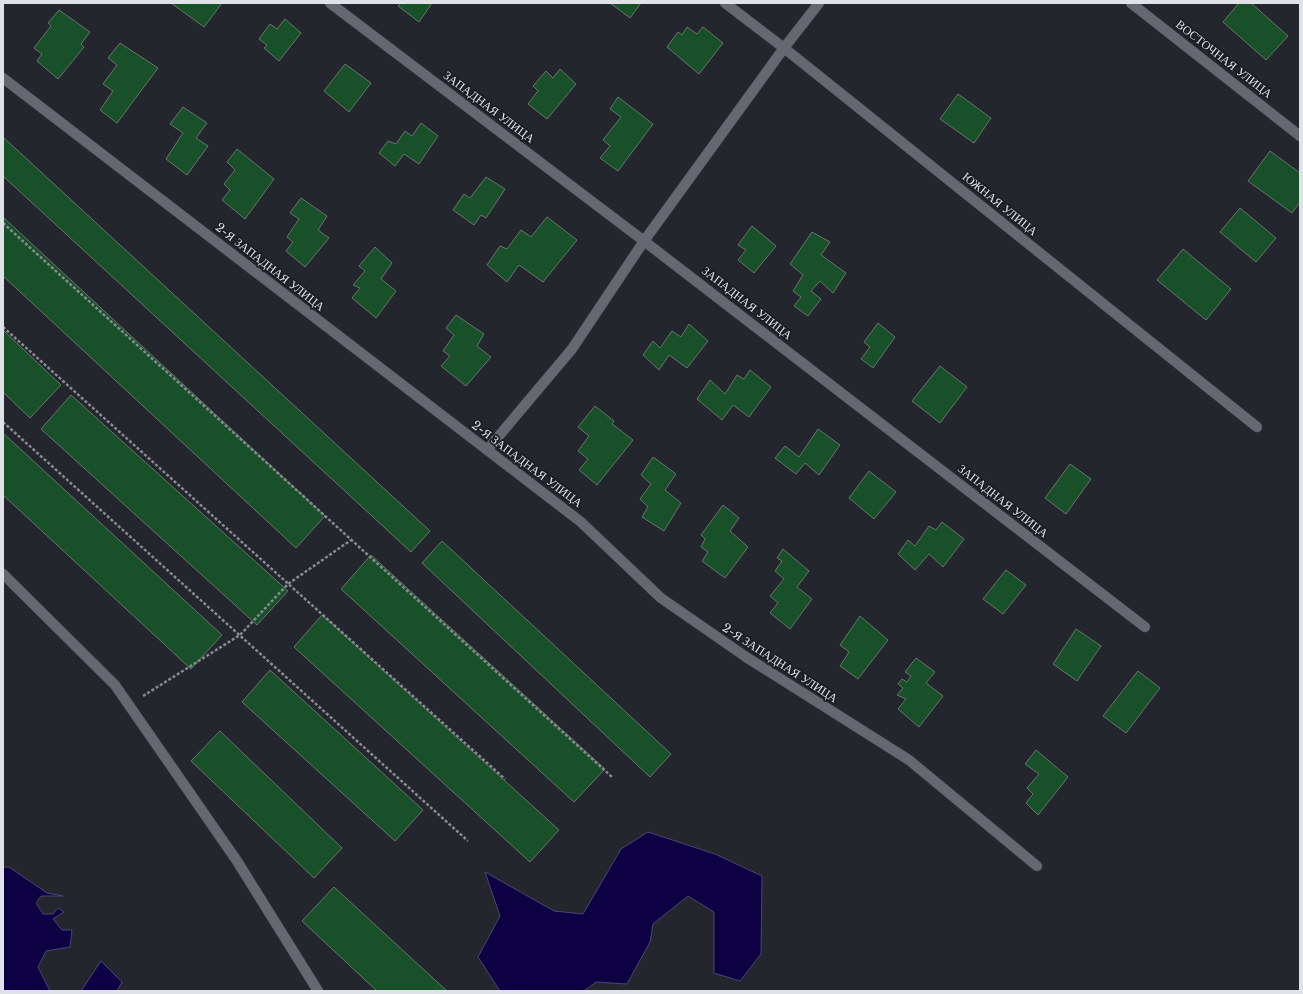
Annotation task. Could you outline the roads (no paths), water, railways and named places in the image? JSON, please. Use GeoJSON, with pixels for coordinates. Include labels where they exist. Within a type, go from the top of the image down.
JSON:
{"type":"FeatureCollection","features":[{"type":"Feature","properties":{"kind":"street","name":"ЗАПАДНАЯ УЛИЦА"},"geometry":{"type":"LineString","coordinates":[[330,3],[644,241],[1145,627]]}},
{"type":"Feature","properties":{"kind":"street","name":"ЮЖНАЯ УЛИЦА"},"geometry":{"type":"LineString","coordinates":[[725,3],[784,48],[1257,427]]}},
{"type":"Feature","properties":{"kind":"street"},"geometry":{"type":"LineString","coordinates":[[486,450],[572,349],[644,241],[784,48],[819,3]]}},
{"type":"Feature","properties":{"kind":"street","name":"ВОСТОЧНАЯ УЛИЦА"},"geometry":{"type":"LineString","coordinates":[[1131,3],[1300,136]]}},
{"type":"Feature","properties":{"kind":"street","name":"2-Я ЗАПАДНАЯ УЛИЦА"},"geometry":{"type":"LineString","coordinates":[[3,78],[581,522],[661,598],[746,657],[910,760],[1037,866]]}},
{"type":"Feature","properties":{"kind":"street"},"geometry":{"type":"LineString","coordinates":[[3,574],[115,685],[237,861],[318,991]]}}]}
